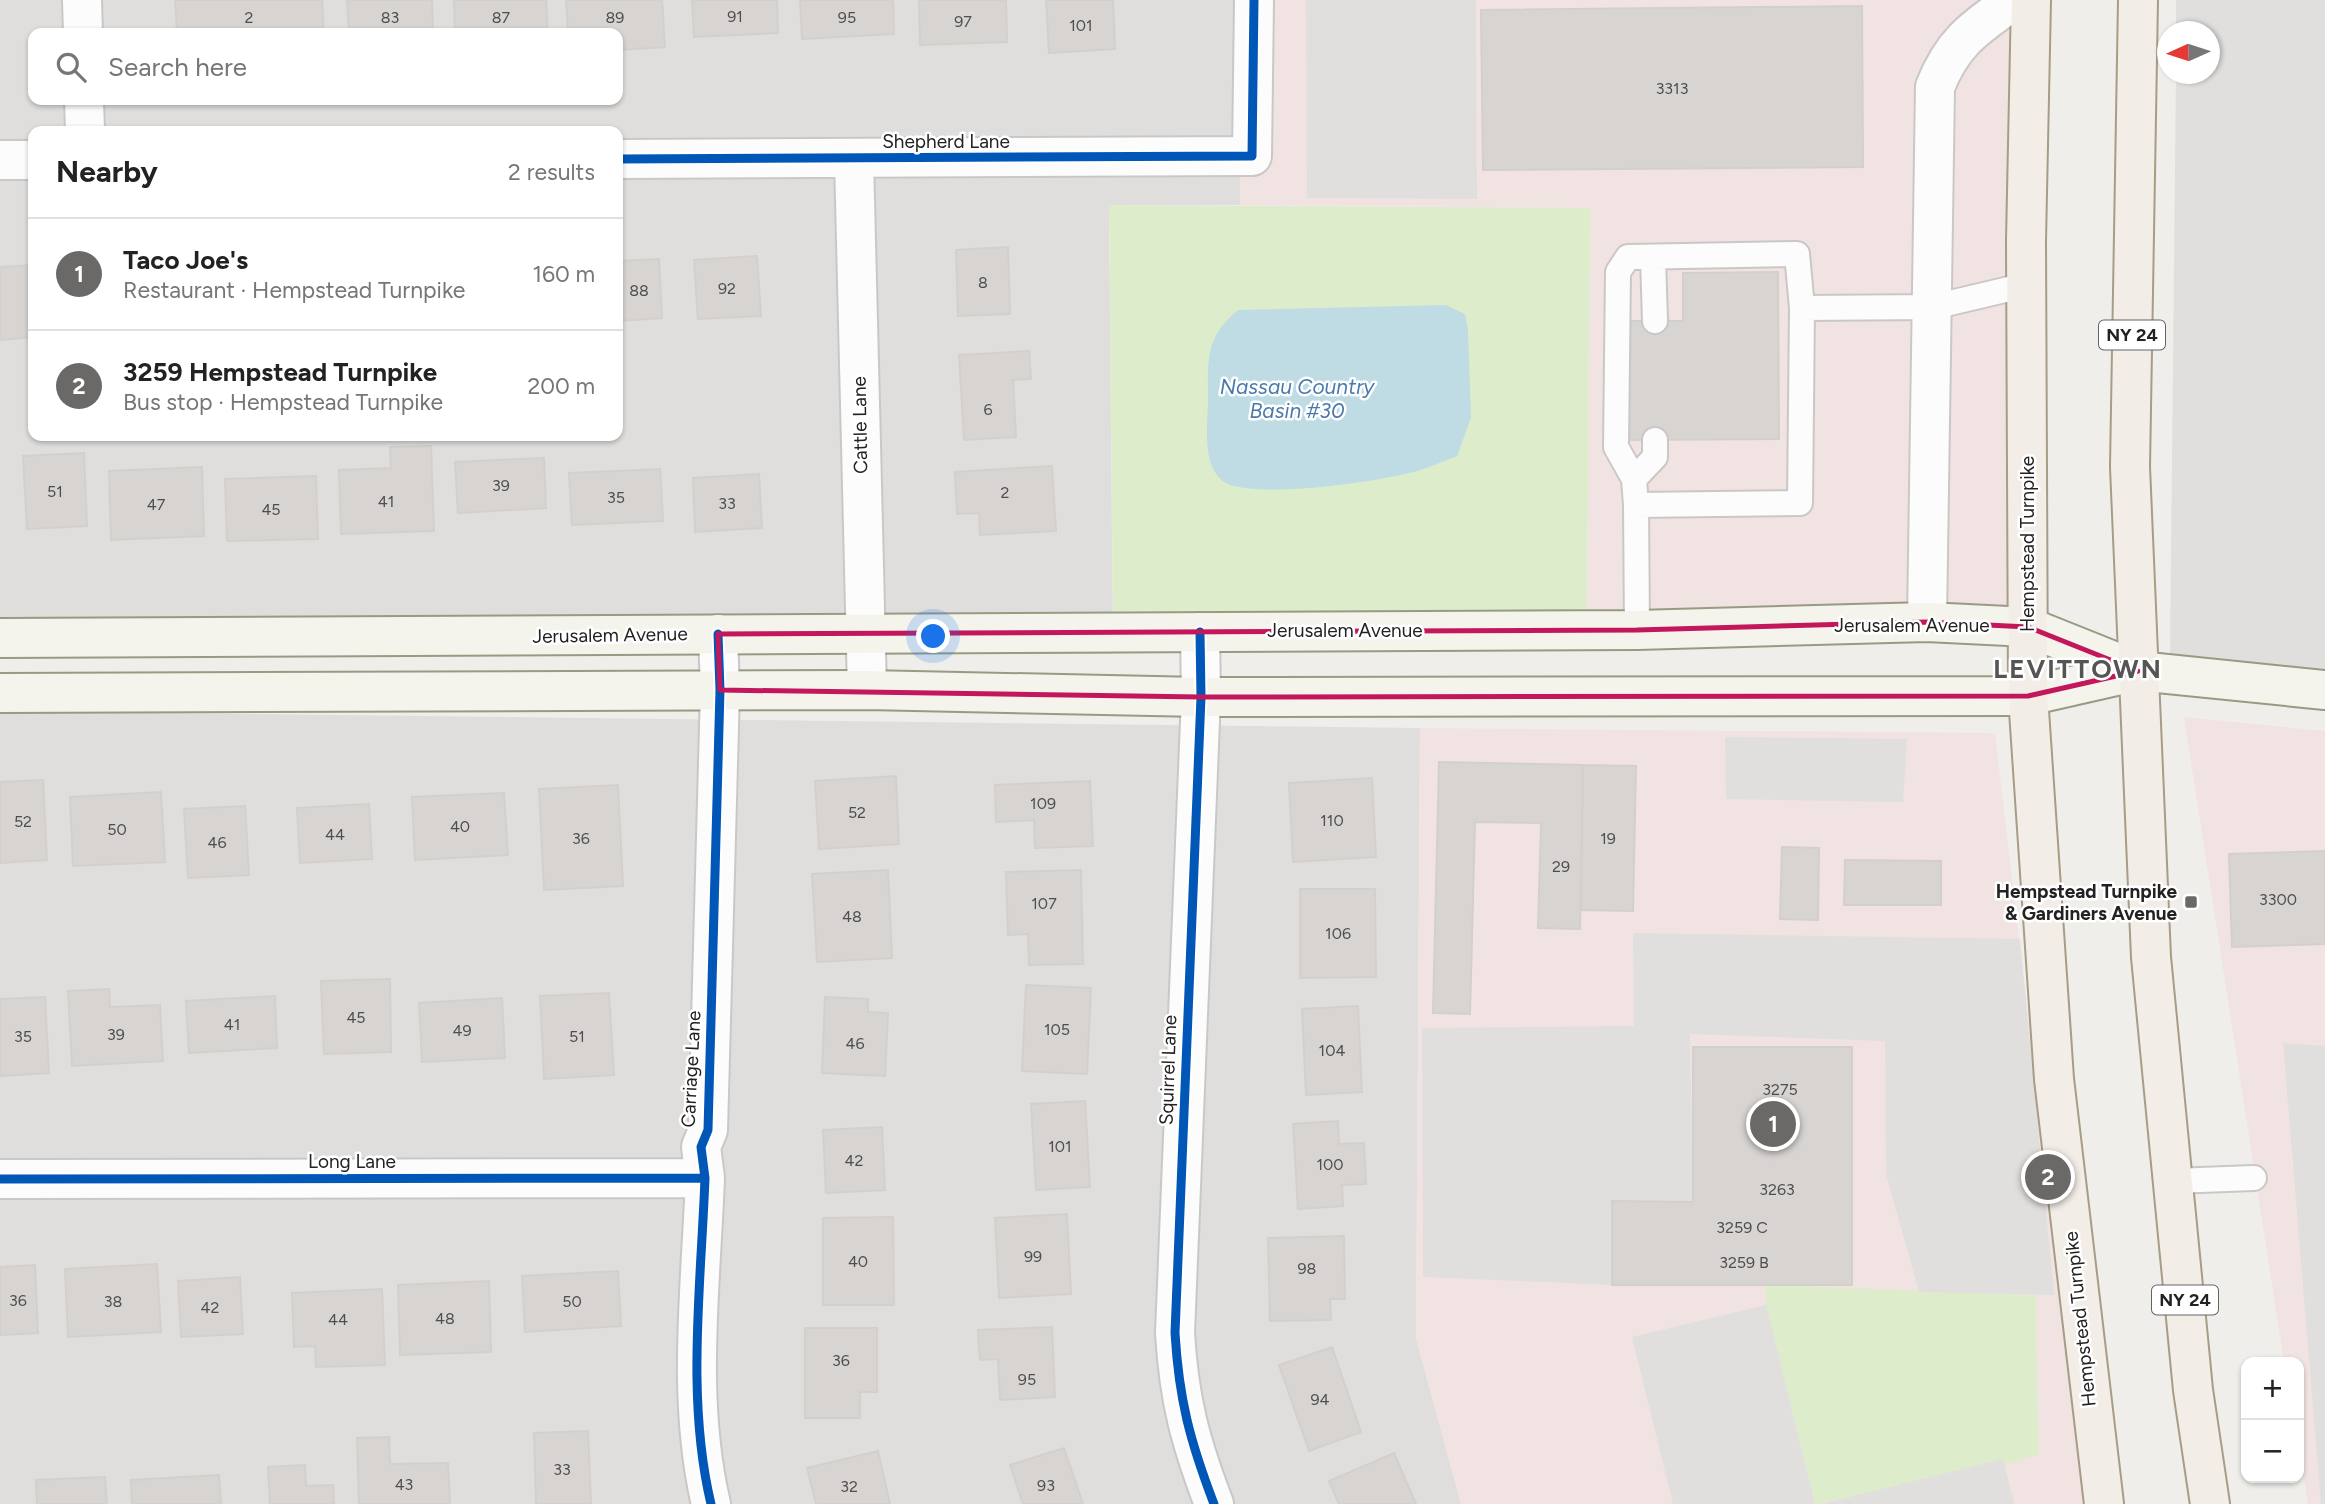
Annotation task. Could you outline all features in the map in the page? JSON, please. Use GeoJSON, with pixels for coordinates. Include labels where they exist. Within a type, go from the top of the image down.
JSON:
{"type":"FeatureCollection","features":[{"type":"Feature","properties":{"kind":"main road","name":"Hempstead Turnpike"},"geometry":{"type":"LineString","coordinates":[[2031,0],[2026,285],[2028,696],[2054,1079],[2104,1504]]}},
{"type":"Feature","properties":{"kind":"main road","name":"NY 24"},"geometry":{"type":"LineString","coordinates":[[2144,4],[2130,467],[2138,671],[2151,957],[2193,1390],[2210,1504]]}},
{"type":"Feature","properties":{"kind":"main road","name":"Jerusalem Avenue"},"geometry":{"type":"LineString","coordinates":[[0,638],[1637,630],[1927,622],[2028,627],[2138,671]]}},
{"type":"Feature","properties":{"kind":"main road"},"geometry":{"type":"LineString","coordinates":[[0,693],[867,690],[1201,697],[2028,696],[2138,671],[2325,690]]}},
{"type":"Feature","properties":{"kind":"street"},"geometry":{"type":"LineString","coordinates":[[82,0],[83,28]]}},
{"type":"Feature","properties":{"kind":"street","name":"Shepherd Lane"},"geometry":{"type":"LineString","coordinates":[[623,159],[1252,156],[1254,0]]}},
{"type":"Feature","properties":{"kind":"street"},"geometry":{"type":"LineString","coordinates":[[1927,622],[1936,87],[1946,60],[1967,34],[2014,0]]}},
{"type":"Feature","properties":{"kind":"street"},"geometry":{"type":"LineString","coordinates":[[85,105],[85,126]]}},
{"type":"Feature","properties":{"kind":"street","name":"Cattle Lane"},"geometry":{"type":"LineString","coordinates":[[854,159],[867,690]]}},
{"type":"Feature","properties":{"kind":"street"},"geometry":{"type":"LineString","coordinates":[[0,160],[28,160]]}},
{"type":"Feature","properties":{"kind":"street","name":"Squirrel Lane"},"geometry":{"type":"LineString","coordinates":[[1200,632],[1201,697],[1175,1333],[1178,1386],[1192,1446],[1214,1504]]}},
{"type":"Feature","properties":{"kind":"street","name":"Carriage Lane"},"geometry":{"type":"LineString","coordinates":[[711,1504],[701,1462],[698,1393],[705,1178],[701,1147],[708,1130],[720,690],[718,634]]}},
{"type":"Feature","properties":{"kind":"street","name":"Long Lane"},"geometry":{"type":"LineString","coordinates":[[0,1179],[705,1178]]}},
{"type":"Feature","properties":{"kind":"lane"},"geometry":{"type":"LineString","coordinates":[[1636,505],[1800,503],[1802,308],[1797,254],[1628,257],[1618,272],[1616,447],[1634,479],[1637,630]]}},
{"type":"Feature","properties":{"kind":"lane"},"geometry":{"type":"LineString","coordinates":[[1653,258],[1655,321]]}},
{"type":"Feature","properties":{"kind":"lane"},"geometry":{"type":"LineString","coordinates":[[1802,308],[1933,307],[2026,285]]}},
{"type":"Feature","properties":{"kind":"lane"},"geometry":{"type":"LineString","coordinates":[[1634,479],[1656,457],[1655,440]]}},
{"type":"Feature","properties":{"kind":"lane"},"geometry":{"type":"LineString","coordinates":[[2173,1181],[2254,1178]]}},
{"type":"Feature","properties":{"kind":"highlighted area"},"geometry":{"type":"Polygon","coordinates":[[[1927,622],[2028,627],[2138,671],[2028,696],[1201,697],[720,690],[718,634],[1637,630],[1927,622]]]}},
{"type":"Feature","properties":{"kind":"shaded area"},"geometry":{"type":"Polygon","coordinates":[[[0,0],[1244,0],[1240,205],[1109,205],[1113,654],[0,654],[0,0]]]}},
{"type":"Feature","properties":{"kind":"shaded area"},"geometry":{"type":"Polygon","coordinates":[[[1244,0],[2025,0],[2017,615],[1587,613],[1590,208],[1240,205],[1244,0]]]}},
{"type":"Feature","properties":{"kind":"shaded area"},"geometry":{"type":"Polygon","coordinates":[[[1306,0],[1476,0],[1477,199],[1307,198],[1306,0]]]}},
{"type":"Feature","properties":{"kind":"shaded area"},"geometry":{"type":"Polygon","coordinates":[[[2176,0],[2325,0],[2325,673],[2170,654],[2176,84],[2220,84],[2220,21],[2176,21],[2176,0]]]}},
{"type":"Feature","properties":{"kind":"shaded area"},"geometry":{"type":"Polygon","coordinates":[[[0,711],[1420,728],[1416,1338],[1461,1504],[0,1504],[0,711]]]}},
{"type":"Feature","properties":{"kind":"shaded area"},"geometry":{"type":"Polygon","coordinates":[[[2184,717],[2325,731],[2325,1504],[2308,1504],[2304,1479],[2304,1357],[2283,1357],[2184,717]]]}},
{"type":"Feature","properties":{"kind":"shaded area"},"geometry":{"type":"Polygon","coordinates":[[[1420,728],[1995,733],[2085,1504],[1461,1504],[1416,1338],[1420,728]]]}},
{"type":"Feature","properties":{"kind":"shaded area"},"geometry":{"type":"Polygon","coordinates":[[[1725,737],[1907,739],[1903,802],[1726,799],[1725,737]]]}},
{"type":"Feature","properties":{"kind":"shaded area"},"geometry":{"type":"Polygon","coordinates":[[[1633,933],[2020,939],[2054,1295],[1919,1292],[1886,1174],[1885,1041],[1690,1034],[1693,1202],[1612,1201],[1612,1285],[1423,1277],[1422,1028],[1634,1026],[1633,933]]]}},
{"type":"Feature","properties":{"kind":"shaded area"},"geometry":{"type":"Polygon","coordinates":[[[2283,1043],[2325,1046],[2325,1504],[2321,1504],[2283,1043]]]}},
{"type":"Feature","properties":{"kind":"shaded area"},"geometry":{"type":"Polygon","coordinates":[[[1766,1305],[1815,1504],[1673,1504],[1632,1337],[1766,1305]]]}},
{"type":"Feature","properties":{"kind":"shaded area"},"geometry":{"type":"Polygon","coordinates":[[[2003,1459],[2014,1504],[1821,1504],[2003,1459]]]}},
{"type":"Feature","properties":{"kind":"green space"},"geometry":{"type":"Polygon","coordinates":[[[1109,205],[1590,208],[1587,613],[1113,611],[1109,205]]]}},
{"type":"Feature","properties":{"kind":"green space"},"geometry":{"type":"Polygon","coordinates":[[[1766,1285],[2036,1295],[2038,1455],[2004,1465],[1815,1504],[1766,1305],[1766,1285]]]}},
{"type":"Feature","properties":{"kind":"water","name":"Nassau Country Basin #30"},"geometry":{"type":"Polygon","coordinates":[[[1446,305],[1465,314],[1468,330],[1471,418],[1457,456],[1400,475],[1317,487],[1237,487],[1223,481],[1216,474],[1211,465],[1207,443],[1209,361],[1219,330],[1238,310],[1446,305]]]}},
{"type":"Feature","properties":{"kind":"building"},"geometry":{"type":"Polygon","coordinates":[[[175,0],[322,0],[324,28],[177,28],[175,0]]]}},
{"type":"Feature","properties":{"kind":"building"},"geometry":{"type":"Polygon","coordinates":[[[347,0],[432,0],[433,28],[349,28],[347,0]]]}},
{"type":"Feature","properties":{"kind":"building"},"geometry":{"type":"Polygon","coordinates":[[[454,0],[546,0],[548,28],[455,28],[454,0]]]}},
{"type":"Feature","properties":{"kind":"building"},"geometry":{"type":"Polygon","coordinates":[[[566,0],[662,0],[665,47],[623,50],[623,28],[568,28],[566,0]]]}},
{"type":"Feature","properties":{"kind":"building"},"geometry":{"type":"Polygon","coordinates":[[[692,0],[777,0],[778,33],[694,37],[692,0]]]}},
{"type":"Feature","properties":{"kind":"building"},"geometry":{"type":"Polygon","coordinates":[[[800,0],[893,0],[894,34],[802,39],[800,0]]]}},
{"type":"Feature","properties":{"kind":"building"},"geometry":{"type":"Polygon","coordinates":[[[919,0],[1006,0],[1007,42],[920,45],[919,0]]]}},
{"type":"Feature","properties":{"kind":"building"},"geometry":{"type":"Polygon","coordinates":[[[1046,0],[1113,0],[1115,49],[1049,53],[1046,0]]]}},
{"type":"Feature","properties":{"kind":"building"},"geometry":{"type":"Polygon","coordinates":[[[1862,6],[1863,167],[1483,170],[1481,10],[1862,6]]]}},
{"type":"Feature","properties":{"kind":"building"},"geometry":{"type":"Polygon","coordinates":[[[1008,247],[1010,314],[958,316],[956,250],[1008,247]]]}},
{"type":"Feature","properties":{"kind":"building"},"geometry":{"type":"Polygon","coordinates":[[[757,256],[761,316],[698,319],[694,260],[757,256]]]}},
{"type":"Feature","properties":{"kind":"building"},"geometry":{"type":"Polygon","coordinates":[[[659,259],[662,318],[623,321],[623,261],[659,259]]]}},
{"type":"Feature","properties":{"kind":"building"},"geometry":{"type":"Polygon","coordinates":[[[28,265],[28,337],[0,340],[0,267],[28,265]]]}},
{"type":"Feature","properties":{"kind":"building"},"geometry":{"type":"Polygon","coordinates":[[[1778,272],[1779,439],[1628,440],[1627,321],[1683,321],[1683,273],[1778,272]]]}},
{"type":"Feature","properties":{"kind":"building"},"geometry":{"type":"Polygon","coordinates":[[[1029,351],[1031,379],[1013,380],[1016,437],[964,440],[959,355],[1029,351]]]}},
{"type":"Feature","properties":{"kind":"building"},"geometry":{"type":"Polygon","coordinates":[[[431,446],[434,531],[341,534],[339,470],[391,468],[390,447],[431,446]]]}},
{"type":"Feature","properties":{"kind":"building"},"geometry":{"type":"Polygon","coordinates":[[[84,453],[87,526],[27,529],[23,456],[84,453]]]}},
{"type":"Feature","properties":{"kind":"building"},"geometry":{"type":"Polygon","coordinates":[[[544,458],[546,508],[458,513],[455,462],[544,458]]]}},
{"type":"Feature","properties":{"kind":"building"},"geometry":{"type":"Polygon","coordinates":[[[1052,466],[1056,531],[980,535],[979,513],[957,514],[955,472],[1052,466]]]}},
{"type":"Feature","properties":{"kind":"building"},"geometry":{"type":"Polygon","coordinates":[[[202,467],[204,536],[111,540],[109,471],[202,467]]]}},
{"type":"Feature","properties":{"kind":"building"},"geometry":{"type":"Polygon","coordinates":[[[660,469],[663,521],[572,525],[569,473],[660,469]]]}},
{"type":"Feature","properties":{"kind":"building"},"geometry":{"type":"Polygon","coordinates":[[[759,474],[762,528],[695,532],[693,478],[759,474]]]}},
{"type":"Feature","properties":{"kind":"building"},"geometry":{"type":"Polygon","coordinates":[[[316,476],[318,539],[227,541],[225,479],[316,476]]]}},
{"type":"Feature","properties":{"kind":"building"},"geometry":{"type":"Polygon","coordinates":[[[1439,762],[1583,765],[1580,929],[1538,928],[1541,823],[1475,822],[1470,1014],[1433,1013],[1439,762]]]}},
{"type":"Feature","properties":{"kind":"building"},"geometry":{"type":"Polygon","coordinates":[[[1583,765],[1636,766],[1633,911],[1581,910],[1583,765]]]}},
{"type":"Feature","properties":{"kind":"building"},"geometry":{"type":"Polygon","coordinates":[[[896,776],[899,844],[819,849],[815,781],[896,776]]]}},
{"type":"Feature","properties":{"kind":"building"},"geometry":{"type":"Polygon","coordinates":[[[1372,778],[1376,857],[1293,862],[1289,783],[1372,778]]]}},
{"type":"Feature","properties":{"kind":"building"},"geometry":{"type":"Polygon","coordinates":[[[43,780],[47,860],[0,863],[0,782],[43,780]]]}},
{"type":"Feature","properties":{"kind":"building"},"geometry":{"type":"Polygon","coordinates":[[[1090,781],[1093,846],[1035,848],[1034,820],[996,822],[995,785],[1090,781]]]}},
{"type":"Feature","properties":{"kind":"building"},"geometry":{"type":"Polygon","coordinates":[[[618,785],[623,886],[544,890],[539,789],[618,785]]]}},
{"type":"Feature","properties":{"kind":"building"},"geometry":{"type":"Polygon","coordinates":[[[161,792],[165,862],[73,866],[70,797],[161,792]]]}},
{"type":"Feature","properties":{"kind":"building"},"geometry":{"type":"Polygon","coordinates":[[[504,793],[508,855],[415,860],[412,797],[504,793]]]}},
{"type":"Feature","properties":{"kind":"building"},"geometry":{"type":"Polygon","coordinates":[[[369,804],[372,859],[300,863],[297,808],[369,804]]]}},
{"type":"Feature","properties":{"kind":"building"},"geometry":{"type":"Polygon","coordinates":[[[245,806],[249,875],[188,878],[184,809],[245,806]]]}},
{"type":"Feature","properties":{"kind":"building"},"geometry":{"type":"Polygon","coordinates":[[[1782,847],[1819,848],[1818,920],[1780,919],[1782,847]]]}},
{"type":"Feature","properties":{"kind":"building"},"geometry":{"type":"Polygon","coordinates":[[[2325,851],[2325,944],[2232,947],[2229,854],[2325,851]]]}},
{"type":"Feature","properties":{"kind":"building"},"geometry":{"type":"Polygon","coordinates":[[[1845,860],[1941,861],[1941,905],[1844,905],[1845,860]]]}},
{"type":"Feature","properties":{"kind":"building"},"geometry":{"type":"Polygon","coordinates":[[[888,870],[892,958],[817,962],[812,874],[888,870]]]}},
{"type":"Feature","properties":{"kind":"building"},"geometry":{"type":"Polygon","coordinates":[[[1081,870],[1083,964],[1029,965],[1028,934],[1008,935],[1006,872],[1081,870]]]}},
{"type":"Feature","properties":{"kind":"building"},"geometry":{"type":"Polygon","coordinates":[[[1300,889],[1375,889],[1376,977],[1300,978],[1300,889]]]}},
{"type":"Feature","properties":{"kind":"building"},"geometry":{"type":"Polygon","coordinates":[[[390,979],[391,1052],[324,1054],[321,981],[390,979]]]}},
{"type":"Feature","properties":{"kind":"building"},"geometry":{"type":"Polygon","coordinates":[[[1026,985],[1091,988],[1087,1074],[1022,1071],[1026,985]]]}},
{"type":"Feature","properties":{"kind":"building"},"geometry":{"type":"Polygon","coordinates":[[[109,989],[110,1007],[160,1005],[163,1061],[72,1066],[68,991],[109,989]]]}},
{"type":"Feature","properties":{"kind":"building"},"geometry":{"type":"Polygon","coordinates":[[[609,993],[614,1075],[544,1079],[540,996],[609,993]]]}},
{"type":"Feature","properties":{"kind":"building"},"geometry":{"type":"Polygon","coordinates":[[[275,996],[277,1048],[189,1053],[186,1001],[275,996]]]}},
{"type":"Feature","properties":{"kind":"building"},"geometry":{"type":"Polygon","coordinates":[[[45,997],[49,1073],[0,1076],[0,999],[45,997]]]}},
{"type":"Feature","properties":{"kind":"building"},"geometry":{"type":"Polygon","coordinates":[[[825,997],[868,999],[868,1012],[888,1013],[885,1076],[822,1073],[825,997]]]}},
{"type":"Feature","properties":{"kind":"building"},"geometry":{"type":"Polygon","coordinates":[[[502,998],[505,1058],[422,1062],[419,1003],[502,998]]]}},
{"type":"Feature","properties":{"kind":"building"},"geometry":{"type":"Polygon","coordinates":[[[1358,1006],[1362,1092],[1306,1095],[1302,1009],[1358,1006]]]}},
{"type":"Feature","properties":{"kind":"building"},"geometry":{"type":"Polygon","coordinates":[[[1693,1047],[1852,1047],[1852,1285],[1612,1285],[1612,1201],[1693,1202],[1693,1047]]]}},
{"type":"Feature","properties":{"kind":"building"},"geometry":{"type":"Polygon","coordinates":[[[1085,1101],[1090,1187],[1036,1190],[1031,1104],[1085,1101]]]}},
{"type":"Feature","properties":{"kind":"building"},"geometry":{"type":"Polygon","coordinates":[[[1338,1121],[1339,1144],[1364,1143],[1366,1184],[1342,1185],[1343,1206],[1298,1209],[1293,1124],[1338,1121]]]}},
{"type":"Feature","properties":{"kind":"building"},"geometry":{"type":"Polygon","coordinates":[[[882,1127],[885,1190],[826,1193],[823,1130],[882,1127]]]}},
{"type":"Feature","properties":{"kind":"building"},"geometry":{"type":"Polygon","coordinates":[[[1067,1214],[1071,1294],[999,1298],[995,1218],[1067,1214]]]}},
{"type":"Feature","properties":{"kind":"building"},"geometry":{"type":"Polygon","coordinates":[[[893,1217],[894,1305],[823,1305],[823,1218],[893,1217]]]}},
{"type":"Feature","properties":{"kind":"building"},"geometry":{"type":"Polygon","coordinates":[[[1344,1236],[1345,1299],[1330,1299],[1331,1320],[1270,1321],[1268,1238],[1344,1236]]]}},
{"type":"Feature","properties":{"kind":"building"},"geometry":{"type":"Polygon","coordinates":[[[157,1264],[161,1332],[68,1337],[65,1269],[157,1264]]]}},
{"type":"Feature","properties":{"kind":"building"},"geometry":{"type":"Polygon","coordinates":[[[35,1265],[38,1333],[0,1335],[0,1267],[35,1265]]]}},
{"type":"Feature","properties":{"kind":"building"},"geometry":{"type":"Polygon","coordinates":[[[618,1271],[621,1326],[525,1332],[522,1276],[618,1271]]]}},
{"type":"Feature","properties":{"kind":"building"},"geometry":{"type":"Polygon","coordinates":[[[240,1277],[243,1334],[181,1337],[178,1281],[240,1277]]]}},
{"type":"Feature","properties":{"kind":"building"},"geometry":{"type":"Polygon","coordinates":[[[489,1281],[491,1352],[400,1355],[398,1285],[489,1281]]]}},
{"type":"Feature","properties":{"kind":"building"},"geometry":{"type":"Polygon","coordinates":[[[382,1289],[385,1365],[316,1367],[315,1346],[294,1347],[292,1293],[382,1289]]]}},
{"type":"Feature","properties":{"kind":"building"},"geometry":{"type":"Polygon","coordinates":[[[1052,1327],[1055,1397],[1000,1400],[998,1359],[980,1360],[978,1330],[1052,1327]]]}},
{"type":"Feature","properties":{"kind":"building"},"geometry":{"type":"Polygon","coordinates":[[[805,1328],[877,1328],[877,1392],[860,1392],[860,1418],[805,1418],[805,1328]]]}},
{"type":"Feature","properties":{"kind":"building"},"geometry":{"type":"Polygon","coordinates":[[[1332,1347],[1361,1432],[1309,1451],[1279,1365],[1332,1347]]]}},
{"type":"Feature","properties":{"kind":"building"},"geometry":{"type":"Polygon","coordinates":[[[588,1431],[591,1504],[536,1504],[534,1433],[588,1431]]]}},
{"type":"Feature","properties":{"kind":"building"},"geometry":{"type":"Polygon","coordinates":[[[389,1437],[390,1464],[448,1463],[450,1504],[359,1504],[357,1438],[389,1437]]]}},
{"type":"Feature","properties":{"kind":"building"},"geometry":{"type":"Polygon","coordinates":[[[1064,1448],[1083,1504],[1023,1504],[1010,1465],[1064,1448]]]}},
{"type":"Feature","properties":{"kind":"building"},"geometry":{"type":"Polygon","coordinates":[[[878,1451],[890,1504],[816,1504],[807,1468],[878,1451]]]}},
{"type":"Feature","properties":{"kind":"building"},"geometry":{"type":"Polygon","coordinates":[[[1394,1453],[1416,1504],[1339,1504],[1329,1481],[1394,1453]]]}},
{"type":"Feature","properties":{"kind":"building"},"geometry":{"type":"Polygon","coordinates":[[[305,1465],[306,1486],[333,1485],[334,1504],[270,1504],[268,1467],[305,1465]]]}},
{"type":"Feature","properties":{"kind":"building"},"geometry":{"type":"Polygon","coordinates":[[[219,1475],[221,1504],[132,1504],[131,1480],[219,1475]]]}},
{"type":"Feature","properties":{"kind":"building"},"geometry":{"type":"Polygon","coordinates":[[[105,1477],[107,1504],[37,1504],[36,1480],[105,1477]]]}},
{"type":"Feature","properties":{"kind":"cycle path"},"geometry":{"type":"LineString","coordinates":[[623,159],[1252,156],[1254,0]]}},
{"type":"Feature","properties":{"kind":"cycle path"},"geometry":{"type":"LineString","coordinates":[[1200,632],[1201,697],[1175,1333],[1179,1379],[1187,1420],[1214,1504]]}},
{"type":"Feature","properties":{"kind":"cycle path"},"geometry":{"type":"LineString","coordinates":[[711,1504],[699,1424],[697,1342],[705,1178],[701,1147],[708,1130],[720,690],[718,634]]}},
{"type":"Feature","properties":{"kind":"cycle path"},"geometry":{"type":"LineString","coordinates":[[0,1179],[705,1178]]}},
{"type":"Feature","properties":{"kind":"place","name":"Hempstead Turnpike & Gardiners Avenue"},"geometry":{"type":"Point","coordinates":[2191,902]}},
{"type":"Feature","properties":{"kind":"place","name":"Taco Joe's"},"geometry":{"type":"Point","coordinates":[1773,1124]}},
{"type":"Feature","properties":{"kind":"place","name":"3259 Hempstead Turnpike"},"geometry":{"type":"Point","coordinates":[2048,1177]}},
{"type":"Feature","properties":{"kind":"district","name":"LEVITTOWN"},"geometry":{"type":"Point","coordinates":[2078,669]}}]}
